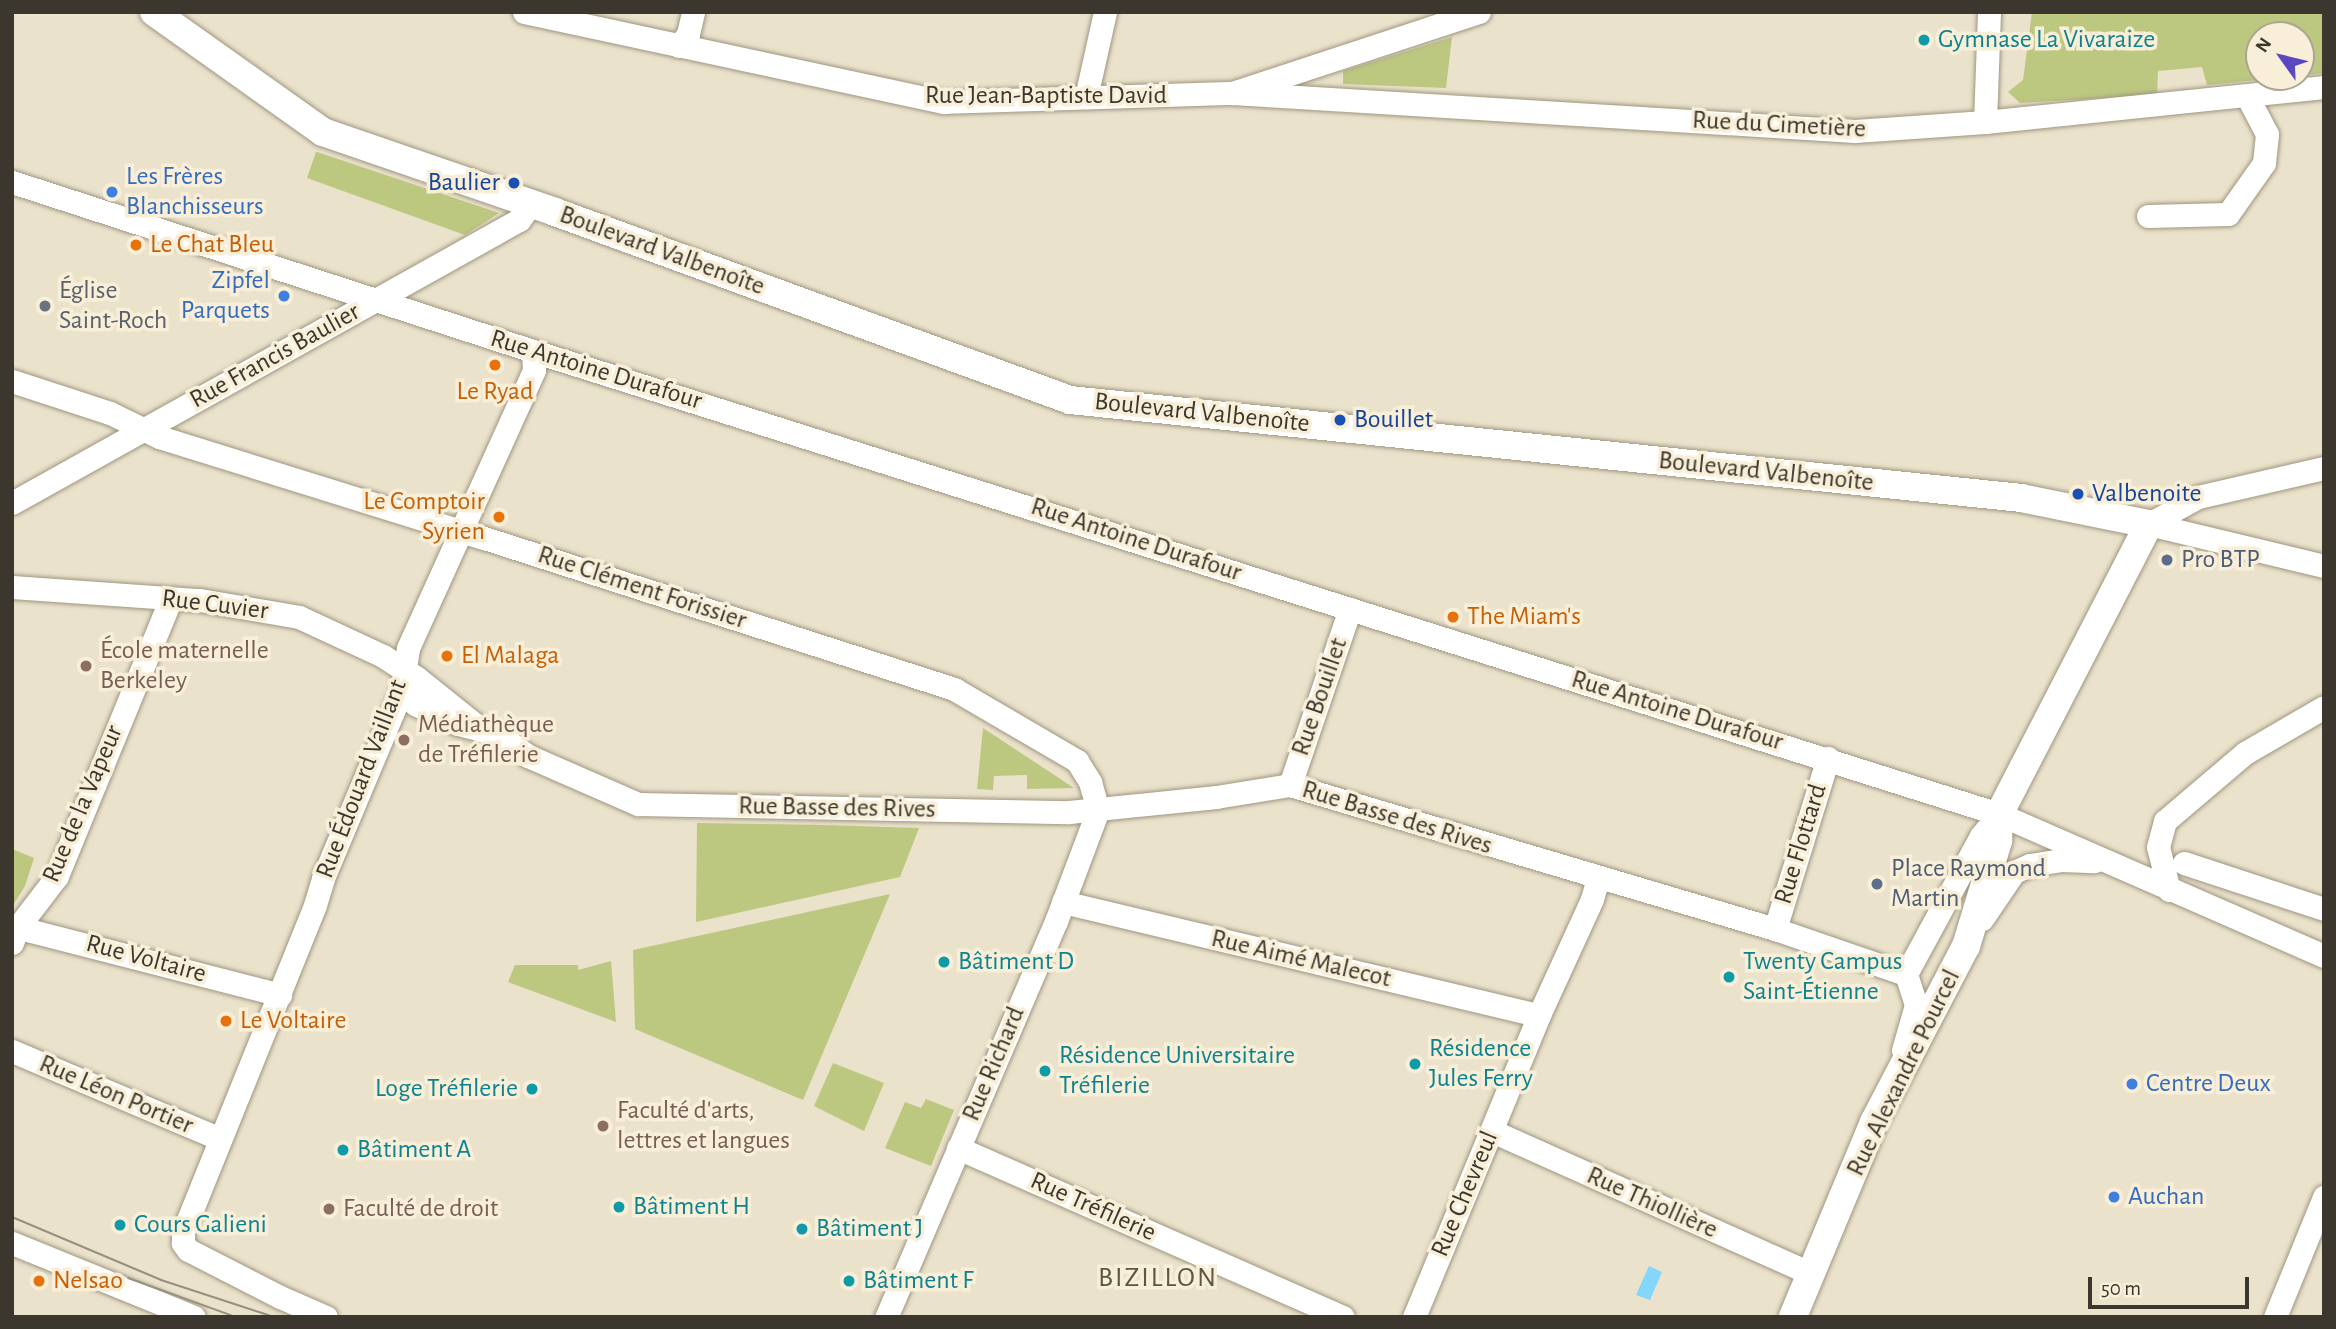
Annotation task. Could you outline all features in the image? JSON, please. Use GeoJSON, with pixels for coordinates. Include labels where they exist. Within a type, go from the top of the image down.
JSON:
{"type":"FeatureCollection","features":[{"type":"Feature","properties":{"kind":"main road","name":"Boulevard Valbenoîte"},"geometry":{"type":"LineString","coordinates":[[154,12],[323,132],[525,202],[1070,400],[2021,498],[2149,524]]}},
{"type":"Feature","properties":{"kind":"main road","name":"Rue Alexandre Pourcel"},"geometry":{"type":"LineString","coordinates":[[1793,1317],[1860,1150],[1966,946],[1998,841],[1999,814],[2149,524]]}},
{"type":"Feature","properties":{"kind":"street","name":"Rue Jean-Baptiste David"},"geometry":{"type":"LineString","coordinates":[[524,12],[927,100],[1232,93],[1479,12]]}},
{"type":"Feature","properties":{"kind":"street"},"geometry":{"type":"LineString","coordinates":[[679,46],[688,34],[693,12]]}},
{"type":"Feature","properties":{"kind":"street"},"geometry":{"type":"LineString","coordinates":[[1086,97],[1105,12]]}},
{"type":"Feature","properties":{"kind":"street"},"geometry":{"type":"LineString","coordinates":[[1985,122],[1989,12]]}},
{"type":"Feature","properties":{"kind":"street","name":"Rue du Cimetière"},"geometry":{"type":"LineString","coordinates":[[1232,93],[1855,131],[1985,122],[2324,87]]}},
{"type":"Feature","properties":{"kind":"street"},"geometry":{"type":"LineString","coordinates":[[2148,216],[2228,214],[2264,163],[2267,134],[2248,96]]}},
{"type":"Feature","properties":{"kind":"street","name":"Rue Antoine Durafour"},"geometry":{"type":"LineString","coordinates":[[12,182],[533,351],[1999,814],[2250,926],[2324,956]]}},
{"type":"Feature","properties":{"kind":"street","name":"Rue Francis Baulier"},"geometry":{"type":"LineString","coordinates":[[12,503],[519,220],[528,208],[525,202]]}},
{"type":"Feature","properties":{"kind":"street","name":"Rue Édouard Vaillant"},"geometry":{"type":"LineString","coordinates":[[326,1317],[188,1250],[183,1243],[183,1232],[280,995],[323,878],[403,680],[408,648],[463,532],[534,370],[533,351]]}},
{"type":"Feature","properties":{"kind":"street","name":"Rue Clément Forissier"},"geometry":{"type":"LineString","coordinates":[[12,381],[110,413],[159,437],[954,689],[1077,761],[1090,782],[1098,810]]}},
{"type":"Feature","properties":{"kind":"street"},"geometry":{"type":"LineString","coordinates":[[2149,524],[2199,497],[2324,468]]}},
{"type":"Feature","properties":{"kind":"street","name":"Boulevard Valbenoîte"},"geometry":{"type":"LineString","coordinates":[[2149,524],[2324,566]]}},
{"type":"Feature","properties":{"kind":"street","name":"Rue Cuvier"},"geometry":{"type":"LineString","coordinates":[[12,587],[200,600],[299,617],[383,656],[403,680],[482,730],[509,741],[528,756],[638,804]]}},
{"type":"Feature","properties":{"kind":"street","name":"Rue de la Vapeur"},"geometry":{"type":"LineString","coordinates":[[14,932],[57,876],[171,598]]}},
{"type":"Feature","properties":{"kind":"street","name":"Rue Bouillet"},"geometry":{"type":"LineString","coordinates":[[1290,785],[1350,609]]}},
{"type":"Feature","properties":{"kind":"street"},"geometry":{"type":"LineString","coordinates":[[2169,890],[2158,847],[2165,821],[2245,753],[2324,707]]}},
{"type":"Feature","properties":{"kind":"street","name":"Rue Flottard"},"geometry":{"type":"LineString","coordinates":[[1775,929],[1828,758]]}},
{"type":"Feature","properties":{"kind":"street","name":"Rue Basse des Rives"},"geometry":{"type":"LineString","coordinates":[[638,804],[1098,810],[1290,785],[1775,929],[1906,974]]}},
{"type":"Feature","properties":{"kind":"street","name":"Rue Richard"},"geometry":{"type":"LineString","coordinates":[[887,1317],[1063,902],[1098,810]]}},
{"type":"Feature","properties":{"kind":"street","name":"Rue Alexandre Pourcel"},"geometry":{"type":"LineString","coordinates":[[1906,974],[1980,836],[1999,814]]}},
{"type":"Feature","properties":{"kind":"street","name":"Rue Alexandre Pourcel"},"geometry":{"type":"LineString","coordinates":[[1966,946],[1994,898],[2014,872],[2030,865],[2061,860],[2105,862]]}},
{"type":"Feature","properties":{"kind":"street"},"geometry":{"type":"LineString","coordinates":[[2184,863],[2324,909]]}},
{"type":"Feature","properties":{"kind":"street","name":"Rue Chevreul"},"geometry":{"type":"LineString","coordinates":[[1414,1317],[1539,1015],[1592,899],[1598,878]]}},
{"type":"Feature","properties":{"kind":"street"},"geometry":{"type":"LineString","coordinates":[[2250,926],[2253,905],[2268,892]]}},
{"type":"Feature","properties":{"kind":"street","name":"Rue Aimé Malecot"},"geometry":{"type":"LineString","coordinates":[[1063,902],[1539,1015]]}},
{"type":"Feature","properties":{"kind":"street","name":"Rue Voltaire"},"geometry":{"type":"LineString","coordinates":[[14,932],[280,995]]}},
{"type":"Feature","properties":{"kind":"street"},"geometry":{"type":"LineString","coordinates":[[1899,1077],[1916,1004],[1906,974]]}},
{"type":"Feature","properties":{"kind":"street","name":"Rue Léon Portier"},"geometry":{"type":"LineString","coordinates":[[12,1051],[220,1139]]}},
{"type":"Feature","properties":{"kind":"street","name":"Rue Thiollière"},"geometry":{"type":"LineString","coordinates":[[1492,1131],[1812,1274]]}},
{"type":"Feature","properties":{"kind":"street","name":"Rue Tréfilerie"},"geometry":{"type":"LineString","coordinates":[[958,1148],[1343,1317]]}},
{"type":"Feature","properties":{"kind":"street"},"geometry":{"type":"LineString","coordinates":[[2275,1317],[2320,1221],[2324,1197]]}},
{"type":"Feature","properties":{"kind":"street"},"geometry":{"type":"LineString","coordinates":[[12,1243],[194,1317]]}},
{"type":"Feature","properties":{"kind":"green space"},"geometry":{"type":"Polygon","coordinates":[[[2032,12],[2324,12],[2324,73],[2315,74],[2315,21],[2245,21],[2245,81],[2207,85],[2202,67],[2158,71],[2157,95],[2020,103],[2008,92],[2023,80],[2032,12]]]}},
{"type":"Feature","properties":{"kind":"green space"},"geometry":{"type":"Polygon","coordinates":[[[1452,37],[1446,88],[1343,84],[1343,71],[1452,37]]]}},
{"type":"Feature","properties":{"kind":"green space"},"geometry":{"type":"Polygon","coordinates":[[[316,152],[499,213],[465,235],[307,178],[316,152]]]}},
{"type":"Feature","properties":{"kind":"green space"},"geometry":{"type":"Polygon","coordinates":[[[983,728],[1074,788],[1027,789],[1027,775],[994,776],[993,790],[977,789],[983,728]]]}},
{"type":"Feature","properties":{"kind":"green space"},"geometry":{"type":"Polygon","coordinates":[[[697,823],[919,828],[900,877],[696,922],[697,823]]]}},
{"type":"Feature","properties":{"kind":"green space"},"geometry":{"type":"Polygon","coordinates":[[[12,849],[34,858],[25,886],[12,907],[12,849]]]}},
{"type":"Feature","properties":{"kind":"green space"},"geometry":{"type":"Polygon","coordinates":[[[890,894],[803,1100],[635,1029],[633,950],[890,894]]]}},
{"type":"Feature","properties":{"kind":"green space"},"geometry":{"type":"Polygon","coordinates":[[[611,961],[616,1022],[508,982],[515,965],[578,965],[578,970],[611,961]]]}},
{"type":"Feature","properties":{"kind":"green space"},"geometry":{"type":"Polygon","coordinates":[[[833,1063],[884,1083],[864,1131],[814,1106],[833,1063]]]}},
{"type":"Feature","properties":{"kind":"green space"},"geometry":{"type":"Polygon","coordinates":[[[926,1099],[954,1110],[931,1166],[885,1148],[905,1102],[921,1108],[926,1099]]]}},
{"type":"Feature","properties":{"kind":"water"},"geometry":{"type":"Polygon","coordinates":[[[1649,1266],[1662,1272],[1650,1300],[1636,1295],[1649,1266]]]}},
{"type":"Feature","properties":{"kind":"tram line"},"geometry":{"type":"LineString","coordinates":[[12,1217],[161,1280],[274,1317]]}},
{"type":"Feature","properties":{"kind":"tram line"},"geometry":{"type":"LineString","coordinates":[[128,1278],[236,1317]]}},
{"type":"Feature","properties":{"kind":"place","name":"Gymnase La Vivaraize"},"geometry":{"type":"Point","coordinates":[1924,40]}},
{"type":"Feature","properties":{"kind":"place","name":"Baulier"},"geometry":{"type":"Point","coordinates":[514,183]}},
{"type":"Feature","properties":{"kind":"place","name":"Les Frères Blanchisseurs"},"geometry":{"type":"Point","coordinates":[112,192]}},
{"type":"Feature","properties":{"kind":"place","name":"Le Chat Bleu"},"geometry":{"type":"Point","coordinates":[136,245]}},
{"type":"Feature","properties":{"kind":"place","name":"Zipfel Parquets"},"geometry":{"type":"Point","coordinates":[284,296]}},
{"type":"Feature","properties":{"kind":"place","name":"Église Saint-Roch"},"geometry":{"type":"Point","coordinates":[45,306]}},
{"type":"Feature","properties":{"kind":"place","name":"Le Ryad"},"geometry":{"type":"Point","coordinates":[495,365]}},
{"type":"Feature","properties":{"kind":"place","name":"Bouillet"},"geometry":{"type":"Point","coordinates":[1340,420]}},
{"type":"Feature","properties":{"kind":"place","name":"Valbenoite"},"geometry":{"type":"Point","coordinates":[2078,494]}},
{"type":"Feature","properties":{"kind":"place","name":"Le Comptoir Syrien"},"geometry":{"type":"Point","coordinates":[499,517]}},
{"type":"Feature","properties":{"kind":"place","name":"Pro BTP"},"geometry":{"type":"Point","coordinates":[2167,560]}},
{"type":"Feature","properties":{"kind":"place","name":"The Miam's"},"geometry":{"type":"Point","coordinates":[1453,617]}},
{"type":"Feature","properties":{"kind":"place","name":"El Malaga"},"geometry":{"type":"Point","coordinates":[447,656]}},
{"type":"Feature","properties":{"kind":"place","name":"École maternelle Berkeley"},"geometry":{"type":"Point","coordinates":[86,666]}},
{"type":"Feature","properties":{"kind":"place","name":"Médiathèque de Tréfilerie"},"geometry":{"type":"Point","coordinates":[404,740]}},
{"type":"Feature","properties":{"kind":"place","name":"Place Raymond Martin"},"geometry":{"type":"Point","coordinates":[1877,884]}},
{"type":"Feature","properties":{"kind":"place","name":"Bâtiment D"},"geometry":{"type":"Point","coordinates":[944,962]}},
{"type":"Feature","properties":{"kind":"place","name":"Twenty Campus Saint-Étienne"},"geometry":{"type":"Point","coordinates":[1729,977]}},
{"type":"Feature","properties":{"kind":"place","name":"Le Voltaire"},"geometry":{"type":"Point","coordinates":[226,1021]}},
{"type":"Feature","properties":{"kind":"place","name":"Résidence Jules Ferry"},"geometry":{"type":"Point","coordinates":[1415,1064]}},
{"type":"Feature","properties":{"kind":"place","name":"Résidence Universitaire Tréfilerie"},"geometry":{"type":"Point","coordinates":[1045,1071]}},
{"type":"Feature","properties":{"kind":"place","name":"Centre Deux"},"geometry":{"type":"Point","coordinates":[2132,1084]}},
{"type":"Feature","properties":{"kind":"place","name":"Loge Tréfilerie"},"geometry":{"type":"Point","coordinates":[532,1089]}},
{"type":"Feature","properties":{"kind":"place","name":"Faculté d'arts, lettres et langues"},"geometry":{"type":"Point","coordinates":[603,1126]}},
{"type":"Feature","properties":{"kind":"place","name":"Bâtiment A"},"geometry":{"type":"Point","coordinates":[343,1150]}},
{"type":"Feature","properties":{"kind":"place","name":"Auchan"},"geometry":{"type":"Point","coordinates":[2114,1197]}},
{"type":"Feature","properties":{"kind":"place","name":"Bâtiment H"},"geometry":{"type":"Point","coordinates":[619,1207]}},
{"type":"Feature","properties":{"kind":"place","name":"Faculté de droit"},"geometry":{"type":"Point","coordinates":[329,1209]}},
{"type":"Feature","properties":{"kind":"place","name":"Cours Galieni"},"geometry":{"type":"Point","coordinates":[120,1225]}},
{"type":"Feature","properties":{"kind":"place","name":"Bâtiment J"},"geometry":{"type":"Point","coordinates":[802,1229]}},
{"type":"Feature","properties":{"kind":"place","name":"Nelsao"},"geometry":{"type":"Point","coordinates":[39,1281]}},
{"type":"Feature","properties":{"kind":"place","name":"Bâtiment F"},"geometry":{"type":"Point","coordinates":[849,1281]}},
{"type":"Feature","properties":{"kind":"district","name":"BIZILLON"},"geometry":{"type":"Point","coordinates":[1158,1278]}}]}
